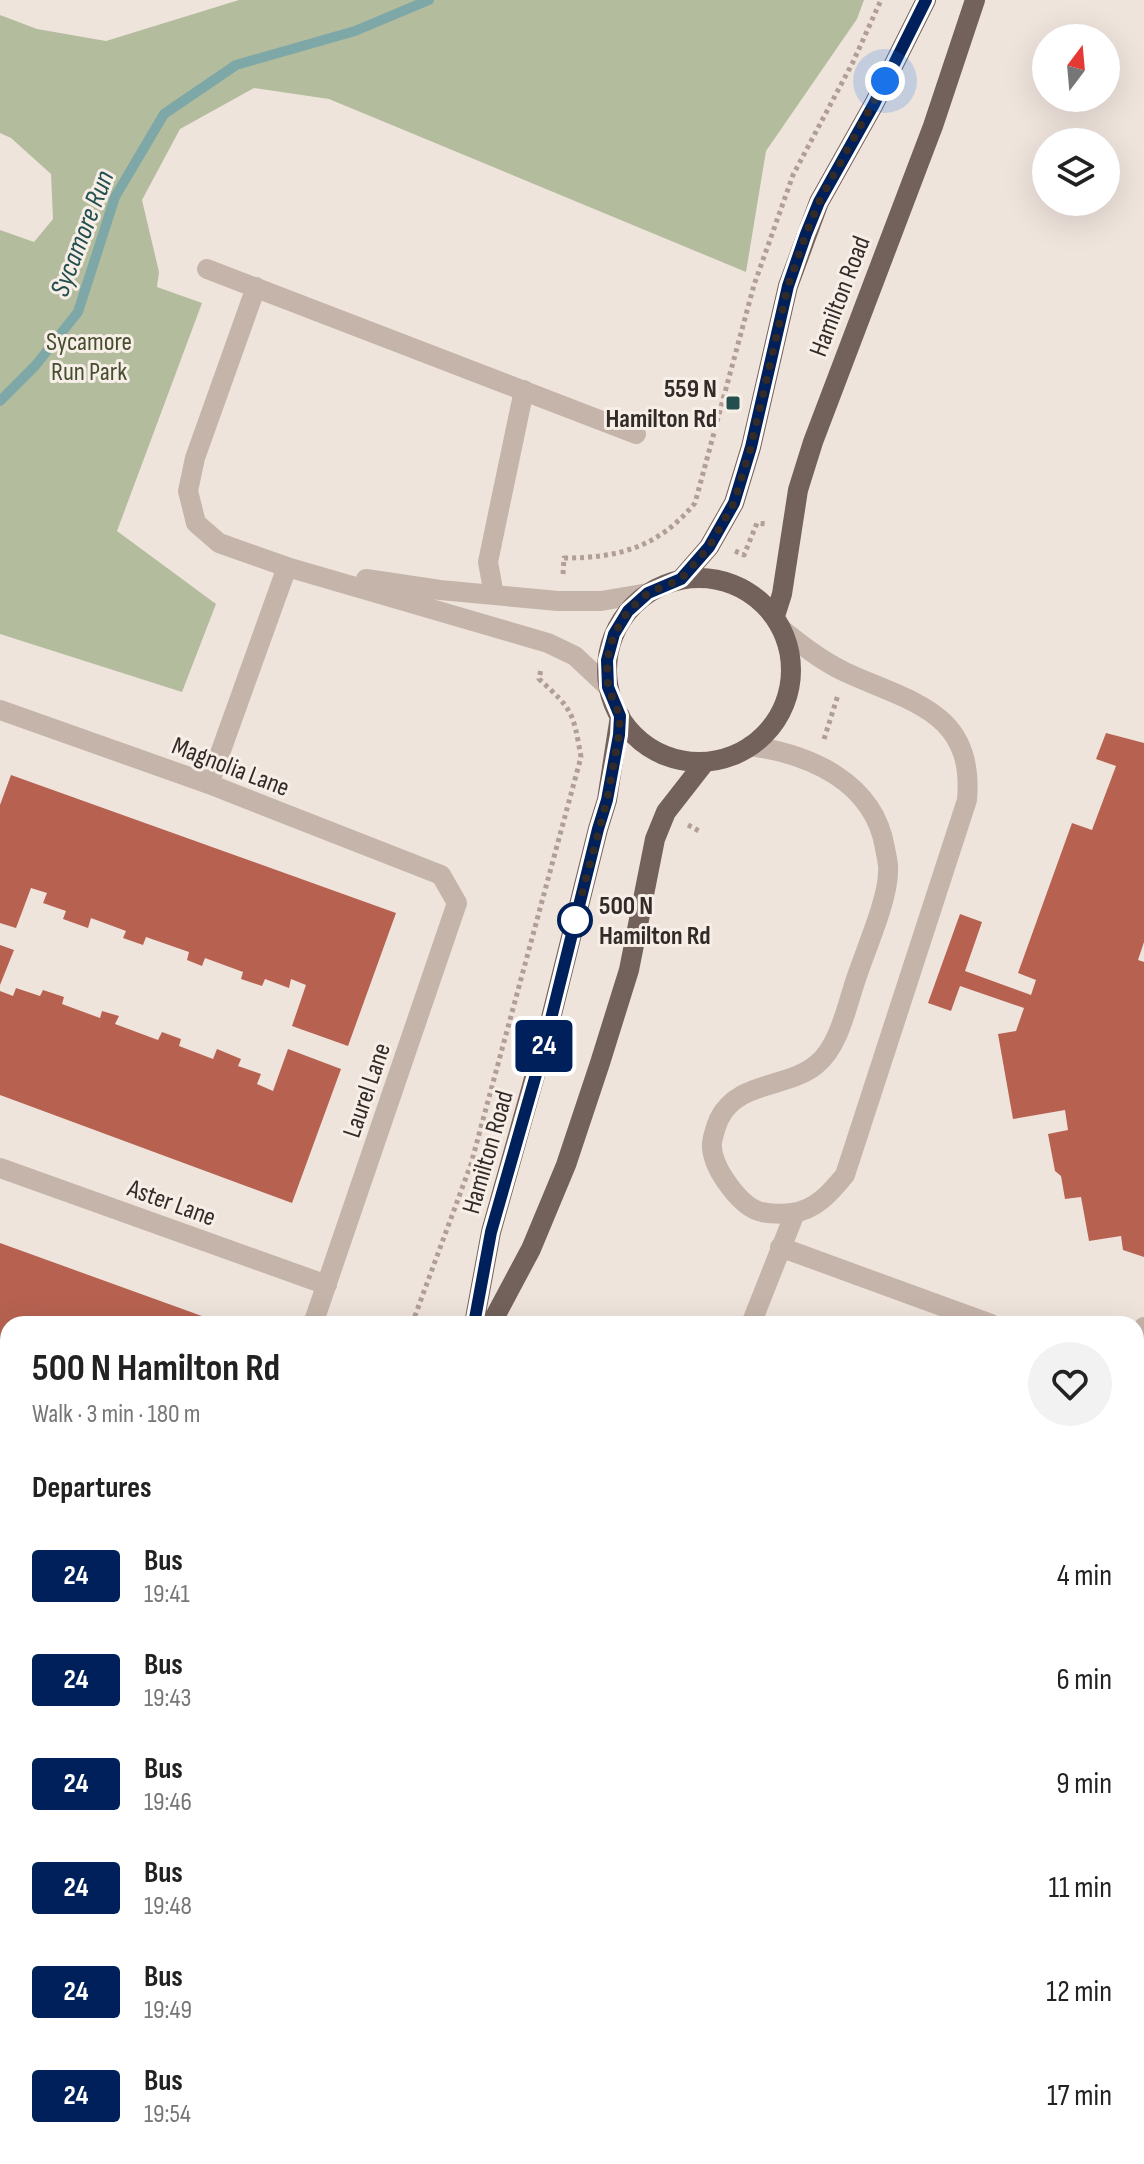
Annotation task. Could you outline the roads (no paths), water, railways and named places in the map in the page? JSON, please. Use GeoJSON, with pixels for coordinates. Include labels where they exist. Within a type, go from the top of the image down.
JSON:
{"type":"FeatureCollection","features":[{"type":"Feature","properties":{"kind":"main road","name":"Hamilton Road"},"geometry":{"type":"LineString","coordinates":[[681,579],[709,547],[734,503],[751,447],[788,286],[819,202],[874,104],[926,0]]}},
{"type":"Feature","properties":{"kind":"main road","name":"Hamilton Road"},"geometry":{"type":"LineString","coordinates":[[779,623],[798,490],[813,442],[933,126],[975,0]]}},
{"type":"Feature","properties":{"kind":"main road"},"geometry":{"type":"LineString","coordinates":[[708,577],[733,584],[756,597],[779,623],[791,656],[791,682],[784,707],[770,729],[750,746],[729,757],[705,762],[680,760],[656,751],[635,736],[620,716],[608,687],[607,660],[614,634],[628,611],[648,593],[681,579],[708,577]]}},
{"type":"Feature","properties":{"kind":"main road","name":"Hamilton Road"},"geometry":{"type":"LineString","coordinates":[[475,1316],[491,1232],[548,1032],[607,800],[620,716]]}},
{"type":"Feature","properties":{"kind":"main road"},"geometry":{"type":"LineString","coordinates":[[495,1316],[531,1249],[566,1165],[629,970],[655,839],[666,812],[705,762]]}},
{"type":"Feature","properties":{"kind":"street"},"geometry":{"type":"LineString","coordinates":[[207,269],[636,434]]}},
{"type":"Feature","properties":{"kind":"street"},"geometry":{"type":"LineString","coordinates":[[256,287],[195,458],[188,491],[196,523],[219,543],[287,567],[548,643],[575,656],[608,687]]}},
{"type":"Feature","properties":{"kind":"street"},"geometry":{"type":"LineString","coordinates":[[494,595],[488,562],[524,390]]}},
{"type":"Feature","properties":{"kind":"street"},"geometry":{"type":"LineString","coordinates":[[287,567],[440,590],[558,601],[601,601],[648,593]]}},
{"type":"Feature","properties":{"kind":"street"},"geometry":{"type":"LineString","coordinates":[[209,784],[287,567]]}},
{"type":"Feature","properties":{"kind":"street"},"geometry":{"type":"LineString","coordinates":[[750,746],[797,755],[846,780],[866,803],[882,831],[888,872],[876,921],[833,1043],[818,1064],[793,1078],[740,1095],[720,1118],[711,1148],[728,1187],[760,1212],[795,1213],[824,1200],[845,1175],[967,800],[969,777],[954,731],[935,714],[831,665],[779,623]]}},
{"type":"Feature","properties":{"kind":"street","name":"Magnolia Lane"},"geometry":{"type":"LineString","coordinates":[[0,710],[209,784],[441,875]]}},
{"type":"Feature","properties":{"kind":"street","name":"Laurel Lane"},"geometry":{"type":"LineString","coordinates":[[316,1316],[457,903],[441,875]]}},
{"type":"Feature","properties":{"kind":"street","name":"Aster Lane"},"geometry":{"type":"LineString","coordinates":[[0,1168],[327,1285]]}},
{"type":"Feature","properties":{"kind":"street"},"geometry":{"type":"LineString","coordinates":[[754,1316],[795,1213]]}},
{"type":"Feature","properties":{"kind":"street"},"geometry":{"type":"LineString","coordinates":[[780,1247],[969,1316]]}},
{"type":"Feature","properties":{"kind":"waterway","name":"Sycamore Run"},"geometry":{"type":"LineString","coordinates":[[0,401],[35,366],[78,312],[115,197],[164,114],[236,65],[355,31],[429,0]]}},
{"type":"Feature","properties":{"kind":"place","name":"559 N Hamilton Rd"},"geometry":{"type":"Point","coordinates":[733,403]}},
{"type":"Feature","properties":{"kind":"place","name":"500 N Hamilton Rd"},"geometry":{"type":"Point","coordinates":[575,920]}},
{"type":"Feature","properties":{"kind":"park label","name":"Sycamore Run Park"},"geometry":{"type":"Point","coordinates":[89,356]}}]}
